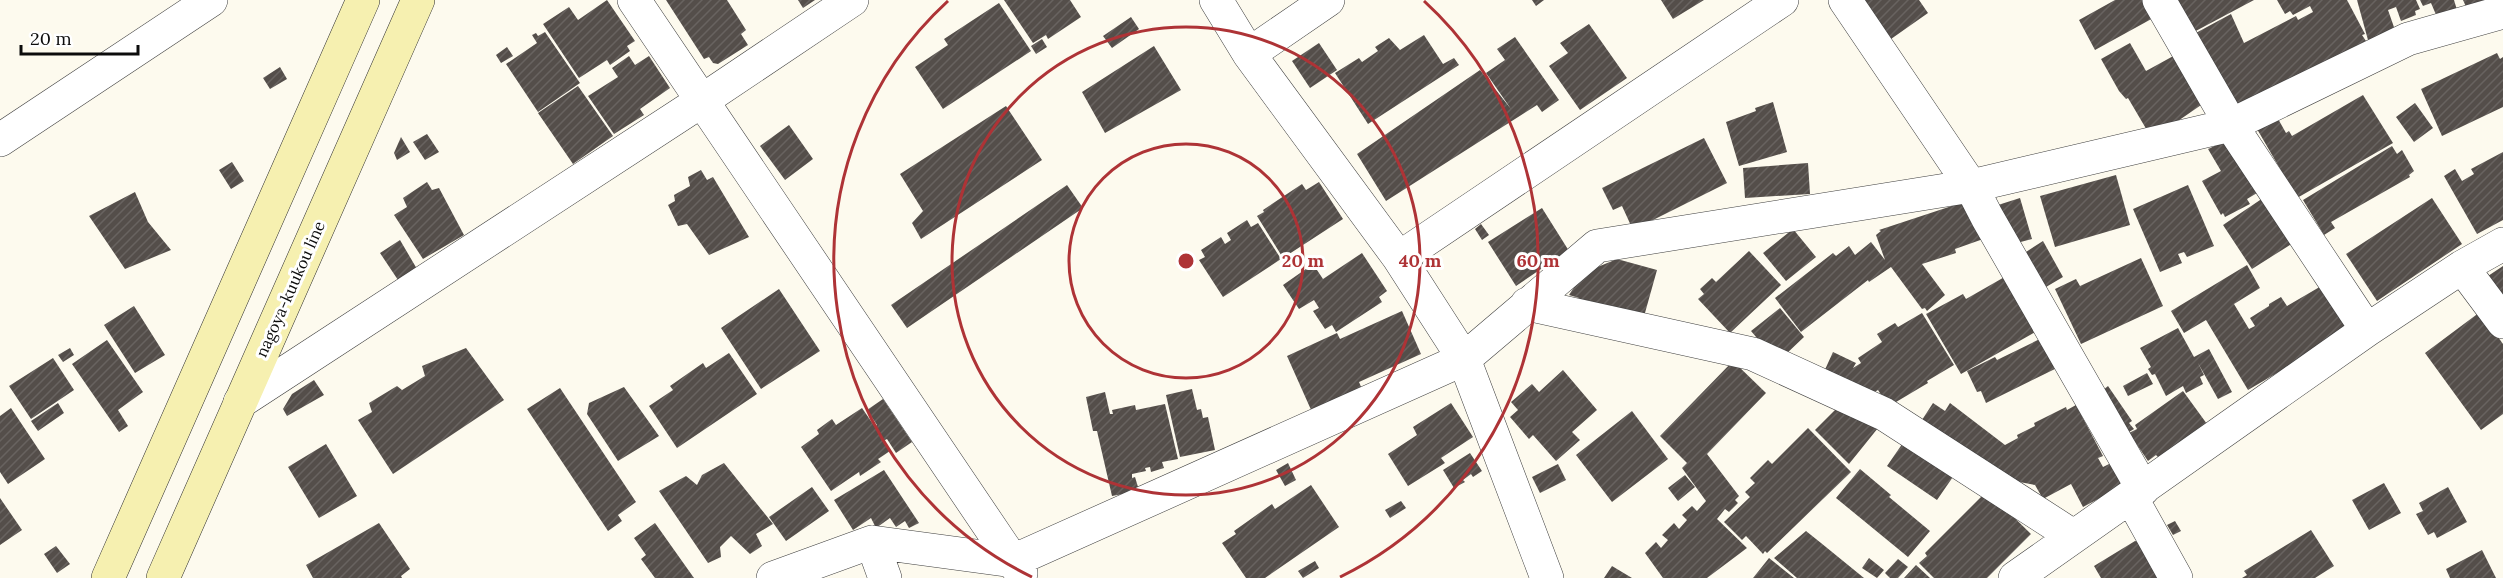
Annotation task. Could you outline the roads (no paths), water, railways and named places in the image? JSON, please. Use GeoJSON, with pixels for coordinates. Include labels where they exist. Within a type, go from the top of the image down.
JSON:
{"type":"FeatureCollection","features":[{"type":"Feature","properties":{"kind":"main road"},"geometry":{"type":"LineString","coordinates":[[108,578],[363,0]]}},
{"type":"Feature","properties":{"kind":"main road","name":"nagoya-kuukou line"},"geometry":{"type":"LineString","coordinates":[[163,578],[418,0]]}},
{"type":"Feature","properties":{"kind":"street"},"geometry":{"type":"LineString","coordinates":[[0,140],[211,0]]}},
{"type":"Feature","properties":{"kind":"street"},"geometry":{"type":"LineString","coordinates":[[634,0],[1019,569]]}},
{"type":"Feature","properties":{"kind":"street"},"geometry":{"type":"LineString","coordinates":[[240,402],[852,0]]}},
{"type":"Feature","properties":{"kind":"street"},"geometry":{"type":"LineString","coordinates":[[1216,0],[1249,54],[1399,258],[1464,359],[1547,578]]}},
{"type":"Feature","properties":{"kind":"street"},"geometry":{"type":"LineString","coordinates":[[1249,54],[1328,0]]}},
{"type":"Feature","properties":{"kind":"street"},"geometry":{"type":"LineString","coordinates":[[1399,258],[1782,0]]}},
{"type":"Feature","properties":{"kind":"street"},"geometry":{"type":"LineString","coordinates":[[1845,0],[1971,186],[2137,493],[2176,578]]}},
{"type":"Feature","properties":{"kind":"street"},"geometry":{"type":"LineString","coordinates":[[2159,0],[2231,125],[2367,330]]}},
{"type":"Feature","properties":{"kind":"street"},"geometry":{"type":"LineString","coordinates":[[773,578],[872,542],[1019,569],[1464,359],[1597,246],[1971,186],[2231,125],[2408,39],[2503,12]]}},
{"type":"Feature","properties":{"kind":"street"},"geometry":{"type":"LineString","coordinates":[[2015,578],[2367,330],[2462,267],[2503,244]]}},
{"type":"Feature","properties":{"kind":"street"},"geometry":{"type":"LineString","coordinates":[[2462,267],[2503,322]]}},
{"type":"Feature","properties":{"kind":"street"},"geometry":{"type":"LineString","coordinates":[[1527,304],[1753,354],[1884,414],[2073,536]]}},
{"type":"Feature","properties":{"kind":"street"},"geometry":{"type":"LineString","coordinates":[[872,542],[885,578]]}}]}
